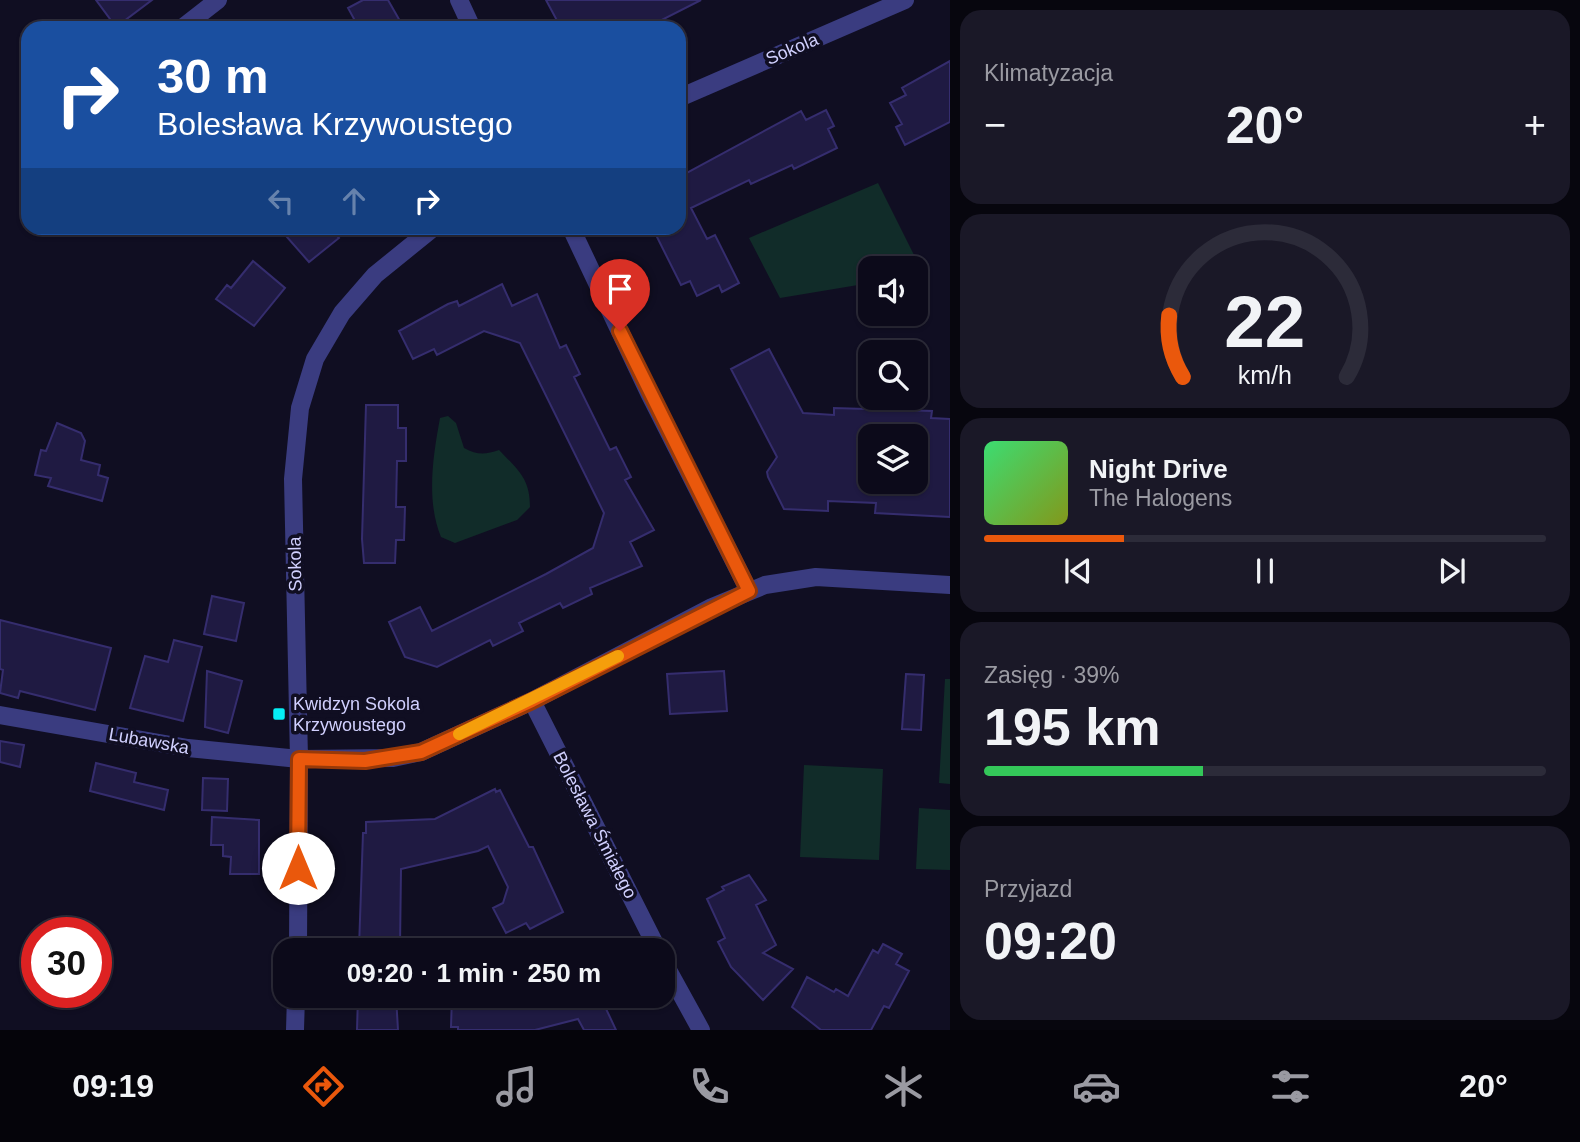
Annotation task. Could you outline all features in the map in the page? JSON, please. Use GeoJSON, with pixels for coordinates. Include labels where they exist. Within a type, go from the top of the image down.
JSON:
{"type":"FeatureCollection","features":[{"type":"Feature","properties":{"kind":"street"},"geometry":{"type":"LineString","coordinates":[[191,21],[218,0]]}},
{"type":"Feature","properties":{"kind":"street"},"geometry":{"type":"LineString","coordinates":[[458,0],[468,21]]}},
{"type":"Feature","properties":{"kind":"street","name":"Sokola"},"geometry":{"type":"LineString","coordinates":[[686,95],[905,0]]}},
{"type":"Feature","properties":{"kind":"street","name":"Sokola"},"geometry":{"type":"LineString","coordinates":[[298,938],[299,759],[294,455],[306,383],[327,337],[359,292],[425,235]]}},
{"type":"Feature","properties":{"kind":"street"},"geometry":{"type":"LineString","coordinates":[[574,235],[649,393],[749,591]]}},
{"type":"Feature","properties":{"kind":"street","name":"Lubawska"},"geometry":{"type":"LineString","coordinates":[[0,715],[188,748],[299,759],[365,761],[421,752],[532,701],[749,591],[787,580],[816,577],[950,585]]}},
{"type":"Feature","properties":{"kind":"street","name":"Bolesława Śmiałego"},"geometry":{"type":"LineString","coordinates":[[532,701],[652,938]]}},
{"type":"Feature","properties":{"kind":"street"},"geometry":{"type":"LineString","coordinates":[[675,983],[701,1030]]}},
{"type":"Feature","properties":{"kind":"street"},"geometry":{"type":"LineString","coordinates":[[295,1030],[296,1008]]}},
{"type":"Feature","properties":{"kind":"green space"},"geometry":{"type":"Polygon","coordinates":[[[878,183],[914,256],[858,256],[858,285],[780,298],[749,238],[878,183]]]}},
{"type":"Feature","properties":{"kind":"green space"},"geometry":{"type":"Polygon","coordinates":[[[448,416],[456,423],[464,448],[481,454],[499,450],[512,463],[525,481],[530,507],[517,520],[455,543],[441,537],[432,494],[433,463],[440,418],[448,416]]]}},
{"type":"Feature","properties":{"kind":"green space"},"geometry":{"type":"Polygon","coordinates":[[[945,679],[950,679],[950,784],[939,783],[945,679]]]}},
{"type":"Feature","properties":{"kind":"green space"},"geometry":{"type":"Polygon","coordinates":[[[804,765],[883,769],[879,860],[800,857],[804,765]]]}},
{"type":"Feature","properties":{"kind":"green space"},"geometry":{"type":"Polygon","coordinates":[[[919,808],[950,810],[950,870],[916,869],[919,808]]]}},
{"type":"Feature","properties":{"kind":"building"},"geometry":{"type":"Polygon","coordinates":[[[96,0],[152,0],[124,21],[112,21],[96,0]]]}},
{"type":"Feature","properties":{"kind":"building"},"geometry":{"type":"Polygon","coordinates":[[[363,0],[388,0],[400,21],[355,21],[348,8],[363,0]]]}},
{"type":"Feature","properties":{"kind":"building"},"geometry":{"type":"Polygon","coordinates":[[[546,0],[701,0],[660,21],[557,21],[546,0]]]}},
{"type":"Feature","properties":{"kind":"building"},"geometry":{"type":"Polygon","coordinates":[[[950,61],[950,122],[905,145],[896,127],[902,124],[890,103],[906,95],[902,88],[950,61]]]}},
{"type":"Feature","properties":{"kind":"building"},"geometry":{"type":"Polygon","coordinates":[[[826,110],[834,126],[828,129],[837,148],[794,169],[792,165],[751,184],[749,180],[691,208],[707,239],[715,235],[739,283],[722,292],[719,285],[697,296],[690,281],[681,285],[656,235],[686,235],[686,173],[801,111],[806,120],[826,110]]]}},
{"type":"Feature","properties":{"kind":"building"},"geometry":{"type":"Polygon","coordinates":[[[285,235],[336,235],[339,238],[309,262],[285,235]]]}},
{"type":"Feature","properties":{"kind":"building"},"geometry":{"type":"Polygon","coordinates":[[[253,261],[285,288],[254,326],[216,299],[227,285],[231,288],[253,261]]]}},
{"type":"Feature","properties":{"kind":"building"},"geometry":{"type":"Polygon","coordinates":[[[502,284],[512,306],[537,294],[560,348],[566,345],[580,374],[574,377],[610,450],[616,447],[631,477],[625,480],[654,530],[630,542],[642,566],[590,588],[592,594],[563,608],[560,603],[519,623],[523,631],[493,646],[490,640],[437,667],[405,657],[389,622],[420,607],[432,631],[546,574],[593,548],[604,513],[520,343],[484,331],[437,355],[434,349],[413,359],[399,331],[448,304],[457,301],[459,306],[502,284]]]}},
{"type":"Feature","properties":{"kind":"building"},"geometry":{"type":"Polygon","coordinates":[[[769,349],[803,413],[834,415],[834,408],[932,411],[931,418],[950,419],[950,517],[875,513],[876,503],[828,501],[828,511],[784,509],[767,472],[777,457],[731,369],[769,349]]]}},
{"type":"Feature","properties":{"kind":"building"},"geometry":{"type":"Polygon","coordinates":[[[366,405],[398,405],[398,428],[406,428],[406,461],[397,461],[396,507],[405,507],[404,540],[396,540],[395,563],[364,563],[362,539],[366,405]]]}},
{"type":"Feature","properties":{"kind":"building"},"geometry":{"type":"Polygon","coordinates":[[[57,423],[81,433],[85,441],[81,460],[100,465],[98,475],[108,478],[102,501],[48,486],[51,478],[35,475],[41,450],[46,451],[57,423]]]}},
{"type":"Feature","properties":{"kind":"building"},"geometry":{"type":"Polygon","coordinates":[[[212,596],[244,603],[236,641],[204,634],[212,596]]]}},
{"type":"Feature","properties":{"kind":"building"},"geometry":{"type":"Polygon","coordinates":[[[0,620],[111,648],[95,710],[20,691],[18,698],[0,693],[3,670],[0,669],[0,620]]]}},
{"type":"Feature","properties":{"kind":"building"},"geometry":{"type":"Polygon","coordinates":[[[174,640],[202,647],[183,721],[130,708],[145,656],[168,662],[174,640]]]}},
{"type":"Feature","properties":{"kind":"building"},"geometry":{"type":"Polygon","coordinates":[[[207,671],[242,681],[228,733],[205,727],[207,671]]]}},
{"type":"Feature","properties":{"kind":"building"},"geometry":{"type":"Polygon","coordinates":[[[724,671],[727,711],[670,714],[667,674],[724,671]]]}},
{"type":"Feature","properties":{"kind":"building"},"geometry":{"type":"Polygon","coordinates":[[[906,674],[924,675],[921,730],[902,729],[906,674]]]}},
{"type":"Feature","properties":{"kind":"building"},"geometry":{"type":"Polygon","coordinates":[[[0,741],[24,745],[20,767],[0,762],[0,741]]]}},
{"type":"Feature","properties":{"kind":"building"},"geometry":{"type":"Polygon","coordinates":[[[96,763],[136,773],[134,782],[168,790],[164,810],[90,791],[96,763]]]}},
{"type":"Feature","properties":{"kind":"building"},"geometry":{"type":"Polygon","coordinates":[[[203,778],[228,779],[227,811],[202,810],[203,778]]]}},
{"type":"Feature","properties":{"kind":"building"},"geometry":{"type":"Polygon","coordinates":[[[495,789],[496,792],[500,790],[529,847],[533,847],[563,912],[530,929],[526,923],[506,933],[493,908],[503,903],[508,887],[488,846],[478,851],[401,869],[400,938],[359,938],[363,833],[366,833],[366,822],[435,819],[495,789]]]}},
{"type":"Feature","properties":{"kind":"building"},"geometry":{"type":"Polygon","coordinates":[[[212,817],[259,820],[259,874],[230,874],[231,857],[223,856],[223,845],[211,845],[212,817]]]}},
{"type":"Feature","properties":{"kind":"building"},"geometry":{"type":"Polygon","coordinates":[[[749,875],[766,900],[756,905],[776,945],[763,953],[793,969],[763,1000],[731,967],[718,942],[725,938],[707,899],[724,890],[722,887],[749,875]]]}},
{"type":"Feature","properties":{"kind":"building"},"geometry":{"type":"Polygon","coordinates":[[[883,944],[902,954],[896,964],[909,971],[889,1008],[884,1006],[871,1030],[821,1030],[792,1007],[807,977],[834,992],[836,989],[848,996],[873,950],[878,953],[883,944]]]}},
{"type":"Feature","properties":{"kind":"building"},"geometry":{"type":"Polygon","coordinates":[[[358,1008],[397,1008],[398,1030],[357,1030],[358,1008]]]}},
{"type":"Feature","properties":{"kind":"building"},"geometry":{"type":"Polygon","coordinates":[[[452,1008],[606,1008],[616,1030],[584,1030],[578,1019],[535,1030],[458,1030],[458,1027],[451,1027],[452,1008]]]}},
{"type":"Feature","properties":{"kind":"slow traffic"},"geometry":{"type":"LineString","coordinates":[[459,734],[532,701],[618,656]]}},
{"type":"Feature","properties":{"kind":"place","name":"Kwidzyn Sokola Krzywoustego"},"geometry":{"type":"Point","coordinates":[279,714]}},
{"type":"Feature","properties":{"kind":"route"},"geometry":{"type":"LineString","coordinates":[[298,868],[299,759],[365,761],[421,752],[532,701],[699,613],[749,591],[620,331]]}}]}
